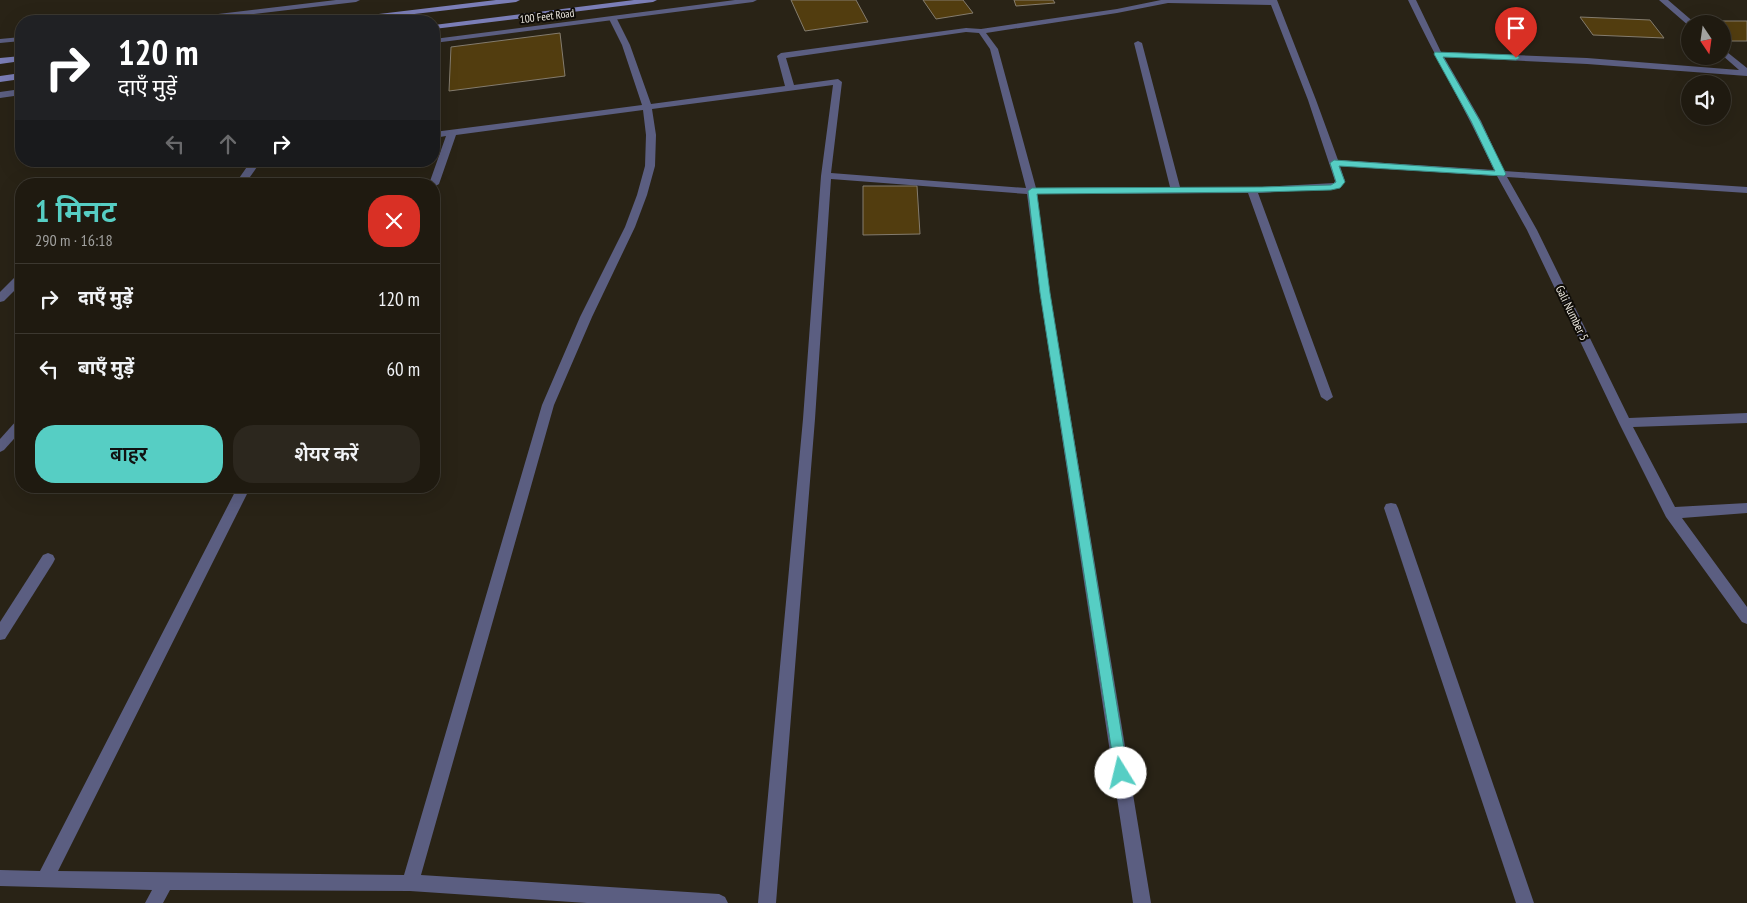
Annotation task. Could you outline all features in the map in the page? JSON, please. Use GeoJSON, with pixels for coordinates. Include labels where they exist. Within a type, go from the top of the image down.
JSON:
{"type":"FeatureCollection","features":[{"type":"Feature","properties":{"kind":"main road"},"geometry":{"type":"LineString","coordinates":[[388,15],[516,0]]}},
{"type":"Feature","properties":{"kind":"main road"},"geometry":{"type":"LineString","coordinates":[[440,26],[653,0]]}},
{"type":"Feature","properties":{"kind":"main road"},"geometry":{"type":"LineString","coordinates":[[0,61],[15,60]]}},
{"type":"Feature","properties":{"kind":"main road"},"geometry":{"type":"LineString","coordinates":[[0,78],[15,77]]}},
{"type":"Feature","properties":{"kind":"street"},"geometry":{"type":"LineString","coordinates":[[220,15],[307,3],[356,0]]}},
{"type":"Feature","properties":{"kind":"street","name":"100 Feet Road"},"geometry":{"type":"LineString","coordinates":[[440,40],[753,0]]}},
{"type":"Feature","properties":{"kind":"street","name":"Gali Number 5"},"geometry":{"type":"LineString","coordinates":[[1412,0],[1438,54],[1476,121],[1501,174],[1532,230],[1625,423],[1671,513],[1747,618]]}},
{"type":"Feature","properties":{"kind":"street"},"geometry":{"type":"LineString","coordinates":[[1663,0],[1681,15]]}},
{"type":"Feature","properties":{"kind":"street"},"geometry":{"type":"LineString","coordinates":[[790,88],[781,56],[1117,11],[1168,1],[1273,2],[1312,100],[1340,182],[1337,186],[1252,190],[1032,191],[826,176]]}},
{"type":"Feature","properties":{"kind":"street"},"geometry":{"type":"LineString","coordinates":[[410,882],[548,405],[586,317],[630,227],[650,166],[651,135],[647,106],[626,45],[613,19]]}},
{"type":"Feature","properties":{"kind":"street"},"geometry":{"type":"LineString","coordinates":[[981,30],[994,49],[1032,191],[1045,293],[1142,903]]}},
{"type":"Feature","properties":{"kind":"street"},"geometry":{"type":"LineString","coordinates":[[0,41],[15,40]]}},
{"type":"Feature","properties":{"kind":"street"},"geometry":{"type":"LineString","coordinates":[[1138,44],[1176,190]]}},
{"type":"Feature","properties":{"kind":"street"},"geometry":{"type":"LineString","coordinates":[[1438,54],[1587,61],[1747,72]]}},
{"type":"Feature","properties":{"kind":"street"},"geometry":{"type":"LineString","coordinates":[[1731,58],[1747,72]]}},
{"type":"Feature","properties":{"kind":"street"},"geometry":{"type":"LineString","coordinates":[[440,134],[838,82],[826,176],[809,419],[767,903]]}},
{"type":"Feature","properties":{"kind":"street"},"geometry":{"type":"LineString","coordinates":[[0,94],[15,93]]}},
{"type":"Feature","properties":{"kind":"street"},"geometry":{"type":"LineString","coordinates":[[440,167],[452,132]]}},
{"type":"Feature","properties":{"kind":"street"},"geometry":{"type":"LineString","coordinates":[[1334,163],[1747,190]]}},
{"type":"Feature","properties":{"kind":"street"},"geometry":{"type":"LineString","coordinates":[[244,178],[252,167]]}},
{"type":"Feature","properties":{"kind":"street"},"geometry":{"type":"LineString","coordinates":[[1252,190],[1327,397]]}},
{"type":"Feature","properties":{"kind":"street"},"geometry":{"type":"LineString","coordinates":[[0,298],[15,284]]}},
{"type":"Feature","properties":{"kind":"street"},"geometry":{"type":"LineString","coordinates":[[1625,423],[1747,418]]}},
{"type":"Feature","properties":{"kind":"street"},"geometry":{"type":"LineString","coordinates":[[0,447],[15,431]]}},
{"type":"Feature","properties":{"kind":"street"},"geometry":{"type":"LineString","coordinates":[[45,878],[241,493]]}},
{"type":"Feature","properties":{"kind":"street"},"geometry":{"type":"LineString","coordinates":[[1391,508],[1525,903]]}},
{"type":"Feature","properties":{"kind":"street"},"geometry":{"type":"LineString","coordinates":[[1671,513],[1747,508]]}},
{"type":"Feature","properties":{"kind":"street"},"geometry":{"type":"LineString","coordinates":[[0,634],[48,559]]}},
{"type":"Feature","properties":{"kind":"street"},"geometry":{"type":"LineString","coordinates":[[0,878],[165,882],[410,882],[719,903]]}},
{"type":"Feature","properties":{"kind":"street"},"geometry":{"type":"LineString","coordinates":[[154,903],[165,882]]}},
{"type":"Feature","properties":{"kind":"building"},"geometry":{"type":"Polygon","coordinates":[[[791,0],[856,0],[868,22],[805,31],[791,0]]]}},
{"type":"Feature","properties":{"kind":"building"},"geometry":{"type":"Polygon","coordinates":[[[923,0],[963,0],[973,13],[936,19],[923,0]]]}},
{"type":"Feature","properties":{"kind":"building"},"geometry":{"type":"Polygon","coordinates":[[[1014,0],[1053,0],[1055,3],[1016,6],[1014,0]]]}},
{"type":"Feature","properties":{"kind":"building"},"geometry":{"type":"Polygon","coordinates":[[[1580,17],[1650,20],[1664,38],[1593,35],[1580,17]]]}},
{"type":"Feature","properties":{"kind":"building"},"geometry":{"type":"Polygon","coordinates":[[[1731,21],[1747,21],[1747,41],[1731,41],[1731,21]]]}},
{"type":"Feature","properties":{"kind":"building"},"geometry":{"type":"Polygon","coordinates":[[[560,33],[565,76],[449,91],[451,47],[560,33]]]}},
{"type":"Feature","properties":{"kind":"building"},"geometry":{"type":"Polygon","coordinates":[[[863,186],[917,186],[920,234],[863,235],[863,186]]]}},
{"type":"Feature","properties":{"kind":"route"},"geometry":{"type":"LineString","coordinates":[[1121,773],[1045,293],[1032,191],[1262,190],[1331,187],[1340,184],[1334,163],[1394,165],[1501,174],[1476,121],[1438,54],[1516,58]]}}]}
